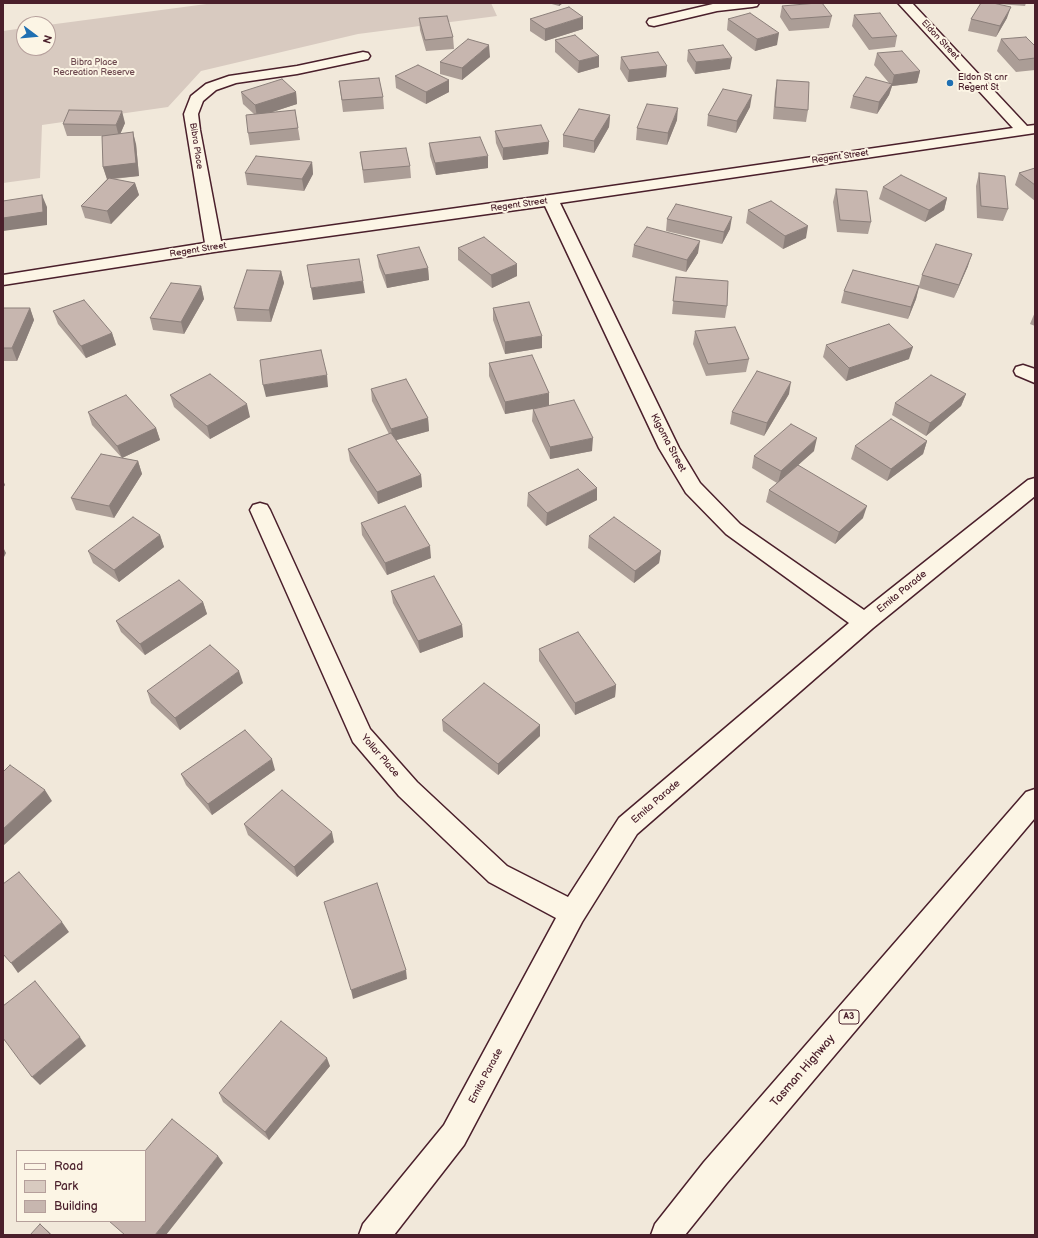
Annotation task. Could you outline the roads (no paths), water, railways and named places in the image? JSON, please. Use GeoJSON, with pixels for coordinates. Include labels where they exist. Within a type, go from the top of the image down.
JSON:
{"type":"FeatureCollection","features":[{"type":"Feature","properties":{"kind":"main road"},"geometry":{"type":"LineString","coordinates":[[654,22],[716,7],[752,3]]}},
{"type":"Feature","properties":{"kind":"main road","name":"Eldon Street"},"geometry":{"type":"LineString","coordinates":[[905,3],[1029,130]]}},
{"type":"Feature","properties":{"kind":"main road","name":"Bibra Place"},"geometry":{"type":"LineString","coordinates":[[214,247],[192,130],[191,114],[196,99],[211,87],[234,79],[297,70],[363,56]]}},
{"type":"Feature","properties":{"kind":"main road","name":"Regent Street"},"geometry":{"type":"LineString","coordinates":[[3,280],[214,247],[550,200],[1029,130]]}},
{"type":"Feature","properties":{"kind":"main road","name":"Kigoma Street"},"geometry":{"type":"LineString","coordinates":[[550,200],[669,448],[693,488],[733,529],[865,622]]}},
{"type":"Feature","properties":{"kind":"main road","name":"Emita Parade"},"geometry":{"type":"LineString","coordinates":[[374,1235],[454,1135],[573,913],[628,826],[865,622],[1035,485]]}},
{"type":"Feature","properties":{"kind":"main road","name":"Yollar Place"},"geometry":{"type":"LineString","coordinates":[[260,510],[361,734],[408,789],[498,874],[573,913]]}},
{"type":"Feature","properties":{"kind":"main road","name":"Tasman Highway"},"geometry":{"type":"LineString","coordinates":[[666,1235],[715,1173],[1035,800]]}},
{"type":"Feature","properties":{"kind":"place","name":"Eldon St cnr Regent St"},"geometry":{"type":"Point","coordinates":[950,83]}},
{"type":"Feature","properties":{"kind":"park label","name":"Bibra Place Recreation Reserve"},"geometry":{"type":"Point","coordinates":[94,68]}}]}
